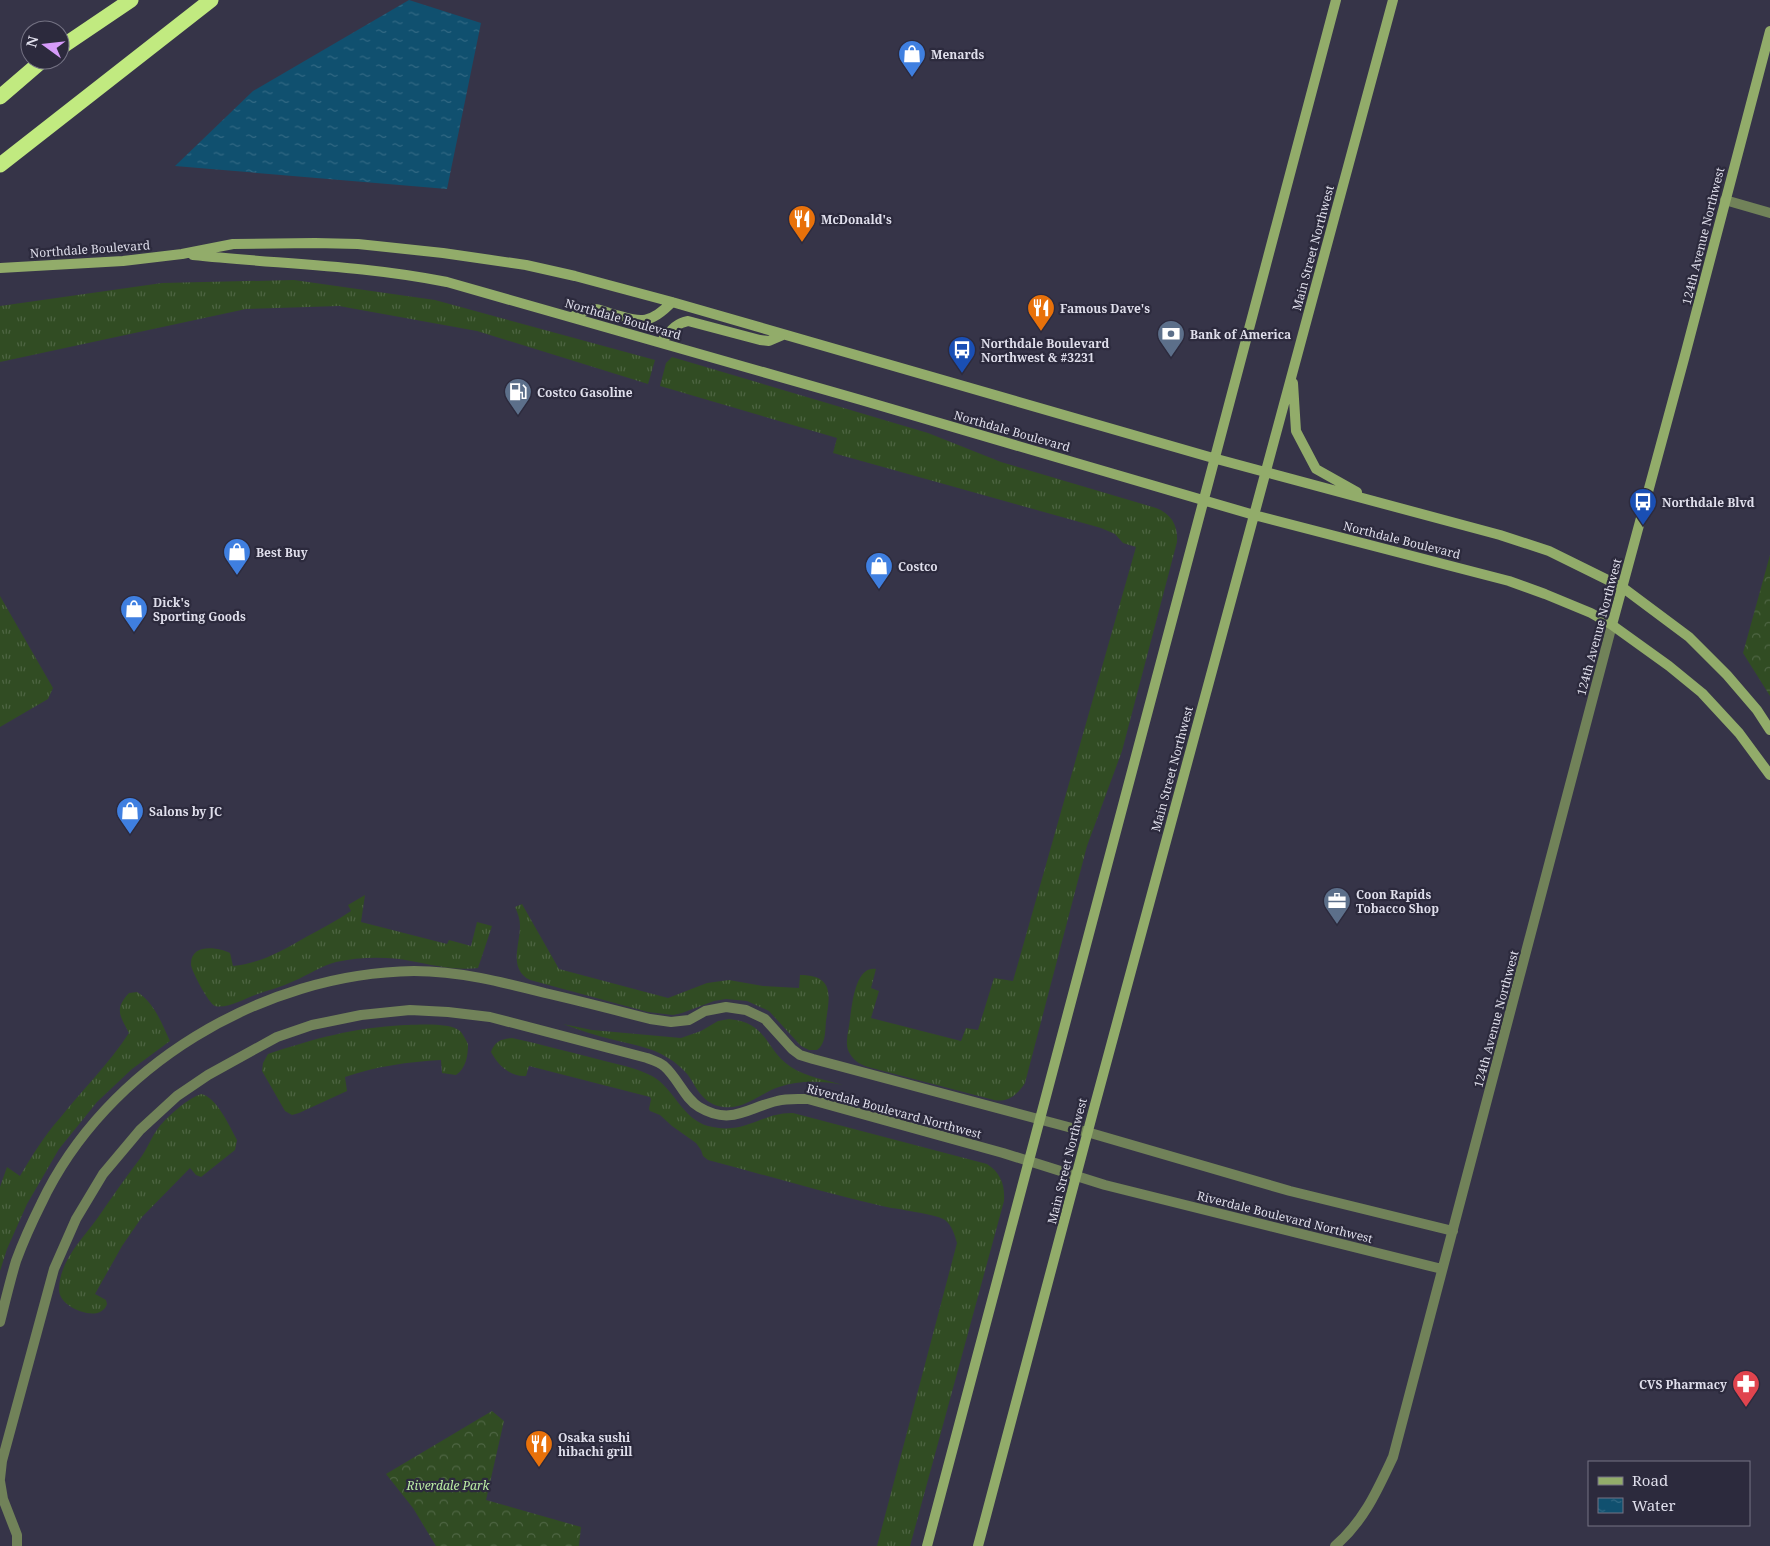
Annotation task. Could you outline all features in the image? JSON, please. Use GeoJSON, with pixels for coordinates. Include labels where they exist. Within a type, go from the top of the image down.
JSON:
{"type":"FeatureCollection","features":[{"type":"Feature","properties":{"kind":"highway"},"geometry":{"type":"LineString","coordinates":[[70,41],[131,0]]}},
{"type":"Feature","properties":{"kind":"highway"},"geometry":{"type":"LineString","coordinates":[[0,165],[211,0]]}},
{"type":"Feature","properties":{"kind":"highway"},"geometry":{"type":"LineString","coordinates":[[0,97],[31,70]]}},
{"type":"Feature","properties":{"kind":"street"},"geometry":{"type":"LineString","coordinates":[[927,1546],[1030,1161],[1213,458],[1336,0]]}},
{"type":"Feature","properties":{"kind":"street","name":"Main Street Northwest"},"geometry":{"type":"LineString","coordinates":[[978,1546],[1087,1132],[1393,0]]}},
{"type":"Feature","properties":{"kind":"street","name":"124th Avenue Northwest"},"geometry":{"type":"LineString","coordinates":[[1442,1269],[1770,30]]}},
{"type":"Feature","properties":{"kind":"street"},"geometry":{"type":"LineString","coordinates":[[1725,200],[1770,213]]}},
{"type":"Feature","properties":{"kind":"street","name":"Northdale Boulevard"},"geometry":{"type":"LineString","coordinates":[[0,268],[123,261],[182,254],[233,244],[315,242],[398,248],[526,265],[575,276],[672,302],[1213,458],[1500,535],[1549,551],[1622,587],[1689,637],[1728,675],[1757,710],[1770,730]]}},
{"type":"Feature","properties":{"kind":"street","name":"Northdale Boulevard"},"geometry":{"type":"LineString","coordinates":[[182,254],[309,263],[409,274],[491,294],[1254,515],[1509,581],[1591,613],[1669,666],[1702,693],[1739,733],[1770,775]]}},
{"type":"Feature","properties":{"kind":"street"},"geometry":{"type":"LineString","coordinates":[[572,317],[589,309],[633,320],[645,320],[658,315],[672,302]]}},
{"type":"Feature","properties":{"kind":"street"},"geometry":{"type":"LineString","coordinates":[[661,342],[680,322],[688,321],[760,340],[769,341],[783,334]]}},
{"type":"Feature","properties":{"kind":"street"},"geometry":{"type":"LineString","coordinates":[[1292,374],[1296,432],[1316,469],[1371,500]]}},
{"type":"Feature","properties":{"kind":"street"},"geometry":{"type":"LineString","coordinates":[[0,1322],[16,1260],[42,1202],[71,1152],[110,1104],[154,1064],[188,1042],[260,1002],[305,988],[356,976],[414,971],[454,974],[499,981],[650,1019],[672,1022],[689,1020],[705,1012],[726,1006],[746,1010],[765,1019],[792,1049],[800,1055],[1087,1132],[1290,1191],[1453,1231]]}},
{"type":"Feature","properties":{"kind":"street","name":"Riverdale Boulevard Northwest"},"geometry":{"type":"LineString","coordinates":[[17,1546],[17,1535],[3,1500],[0,1480],[2,1461],[54,1269],[76,1220],[102,1174],[140,1130],[177,1096],[208,1075],[276,1037],[303,1028],[361,1014],[410,1010],[490,1017],[646,1058],[663,1065],[684,1092],[698,1106],[716,1115],[738,1116],[777,1101],[808,1099],[1030,1161],[1105,1185],[1442,1269]]}},
{"type":"Feature","properties":{"kind":"street"},"geometry":{"type":"LineString","coordinates":[[1335,1546],[1346,1536],[1373,1501],[1393,1457],[1442,1269]]}},
{"type":"Feature","properties":{"kind":"green space"},"geometry":{"type":"Polygon","coordinates":[[[294,280],[435,300],[655,360],[648,384],[477,331],[339,306],[246,309],[0,362],[0,306],[162,283],[294,280]]]}},
{"type":"Feature","properties":{"kind":"green space"},"geometry":{"type":"Polygon","coordinates":[[[672,357],[928,433],[1001,462],[1156,508],[1173,521],[1177,542],[1122,751],[1087,846],[1025,1083],[1016,1094],[1008,1099],[994,1100],[858,1063],[853,1059],[848,1050],[847,1043],[854,996],[863,973],[869,969],[876,969],[871,988],[879,991],[871,1018],[961,1041],[966,1028],[978,1030],[994,978],[1013,981],[1136,547],[1123,543],[1115,534],[1101,528],[833,453],[837,438],[660,386],[666,363],[672,357]]]}},
{"type":"Feature","properties":{"kind":"green space"},"geometry":{"type":"Polygon","coordinates":[[[1770,555],[1770,696],[1743,653],[1770,555]]]}},
{"type":"Feature","properties":{"kind":"green space"},"geometry":{"type":"Polygon","coordinates":[[[0,596],[53,688],[48,699],[0,727],[0,596]]]}},
{"type":"Feature","properties":{"kind":"green space"},"geometry":{"type":"Polygon","coordinates":[[[365,895],[361,922],[447,944],[449,940],[471,946],[477,922],[492,926],[478,968],[453,968],[392,958],[354,959],[330,964],[289,983],[220,1007],[212,1004],[194,974],[191,965],[192,958],[200,950],[212,948],[230,953],[233,966],[271,956],[345,915],[351,911],[348,905],[365,895]]]}},
{"type":"Feature","properties":{"kind":"green space"},"geometry":{"type":"Polygon","coordinates":[[[522,904],[559,969],[668,998],[707,983],[729,980],[763,986],[799,988],[800,975],[819,979],[827,988],[828,995],[824,1041],[817,1050],[809,1050],[801,1046],[769,1011],[747,1001],[726,999],[714,1001],[673,1015],[648,1012],[530,980],[519,970],[517,963],[520,926],[519,916],[515,907],[522,904]]]}},
{"type":"Feature","properties":{"kind":"green space"},"geometry":{"type":"Polygon","coordinates":[[[137,992],[153,1007],[170,1041],[132,1069],[97,1102],[59,1149],[27,1204],[7,1249],[0,1271],[0,1187],[7,1167],[20,1176],[49,1132],[121,1044],[129,1033],[121,1017],[121,1004],[129,993],[137,992]]]}},
{"type":"Feature","properties":{"kind":"green space"},"geometry":{"type":"Polygon","coordinates":[[[729,1019],[742,1021],[759,1031],[782,1060],[791,1067],[810,1076],[843,1085],[819,1082],[795,1083],[779,1087],[745,1104],[723,1107],[706,1100],[688,1075],[662,1054],[648,1048],[598,1036],[563,1024],[592,1030],[681,1038],[701,1031],[718,1021],[729,1019]]]}},
{"type":"Feature","properties":{"kind":"green space"},"geometry":{"type":"Polygon","coordinates":[[[404,1025],[441,1025],[460,1031],[468,1044],[467,1057],[462,1069],[456,1075],[442,1073],[441,1060],[393,1065],[357,1073],[345,1077],[347,1091],[292,1115],[285,1111],[262,1071],[263,1063],[268,1054],[286,1048],[351,1031],[404,1025]]]}},
{"type":"Feature","properties":{"kind":"green space"},"geometry":{"type":"Polygon","coordinates":[[[512,1038],[625,1066],[652,1076],[660,1081],[691,1117],[708,1126],[733,1128],[772,1116],[793,1113],[987,1164],[996,1171],[1003,1185],[1004,1201],[910,1546],[877,1546],[957,1243],[950,1225],[945,1220],[933,1216],[860,1201],[708,1160],[703,1156],[696,1143],[660,1115],[650,1111],[650,1097],[529,1066],[526,1076],[520,1076],[505,1069],[491,1052],[494,1045],[499,1041],[512,1038]]]}},
{"type":"Feature","properties":{"kind":"green space"},"geometry":{"type":"Polygon","coordinates":[[[201,1094],[212,1100],[222,1113],[237,1140],[235,1150],[201,1177],[196,1175],[190,1168],[142,1217],[122,1246],[95,1294],[106,1300],[107,1304],[104,1309],[100,1312],[88,1313],[74,1309],[63,1300],[59,1289],[63,1268],[73,1250],[142,1156],[159,1127],[178,1108],[201,1094]]]}},
{"type":"Feature","properties":{"kind":"green space","name":"Riverdale Park"},"geometry":{"type":"Polygon","coordinates":[[[492,1411],[504,1421],[486,1500],[581,1527],[579,1546],[436,1546],[413,1508],[386,1474],[492,1411]]]}},
{"type":"Feature","properties":{"kind":"water"},"geometry":{"type":"Polygon","coordinates":[[[409,0],[481,23],[447,189],[175,166],[253,91],[409,0]]]}},
{"type":"Feature","properties":{"kind":"place","name":"Menards"},"geometry":{"type":"Point","coordinates":[912,78]}},
{"type":"Feature","properties":{"kind":"place","name":"McDonald's"},"geometry":{"type":"Point","coordinates":[802,243]}},
{"type":"Feature","properties":{"kind":"place","name":"Famous Dave's"},"geometry":{"type":"Point","coordinates":[1041,332]}},
{"type":"Feature","properties":{"kind":"place","name":"Bank of America"},"geometry":{"type":"Point","coordinates":[1171,358]}},
{"type":"Feature","properties":{"kind":"place","name":"Northdale Boulevard Northwest & #3231"},"geometry":{"type":"Point","coordinates":[962,374]}},
{"type":"Feature","properties":{"kind":"place","name":"Costco Gasoline"},"geometry":{"type":"Point","coordinates":[518,416]}},
{"type":"Feature","properties":{"kind":"place","name":"Northdale Blvd"},"geometry":{"type":"Point","coordinates":[1643,526]}},
{"type":"Feature","properties":{"kind":"place","name":"Best Buy"},"geometry":{"type":"Point","coordinates":[237,576]}},
{"type":"Feature","properties":{"kind":"place","name":"Costco"},"geometry":{"type":"Point","coordinates":[879,590]}},
{"type":"Feature","properties":{"kind":"place","name":"Dick's Sporting Goods"},"geometry":{"type":"Point","coordinates":[134,633]}},
{"type":"Feature","properties":{"kind":"place","name":"Salons by JC"},"geometry":{"type":"Point","coordinates":[130,835]}},
{"type":"Feature","properties":{"kind":"place","name":"Coon Rapids Tobacco Shop"},"geometry":{"type":"Point","coordinates":[1337,925]}},
{"type":"Feature","properties":{"kind":"place","name":"CVS Pharmacy"},"geometry":{"type":"Point","coordinates":[1746,1408]}},
{"type":"Feature","properties":{"kind":"place","name":"Osaka sushi hibachi grill"},"geometry":{"type":"Point","coordinates":[539,1468]}}]}
